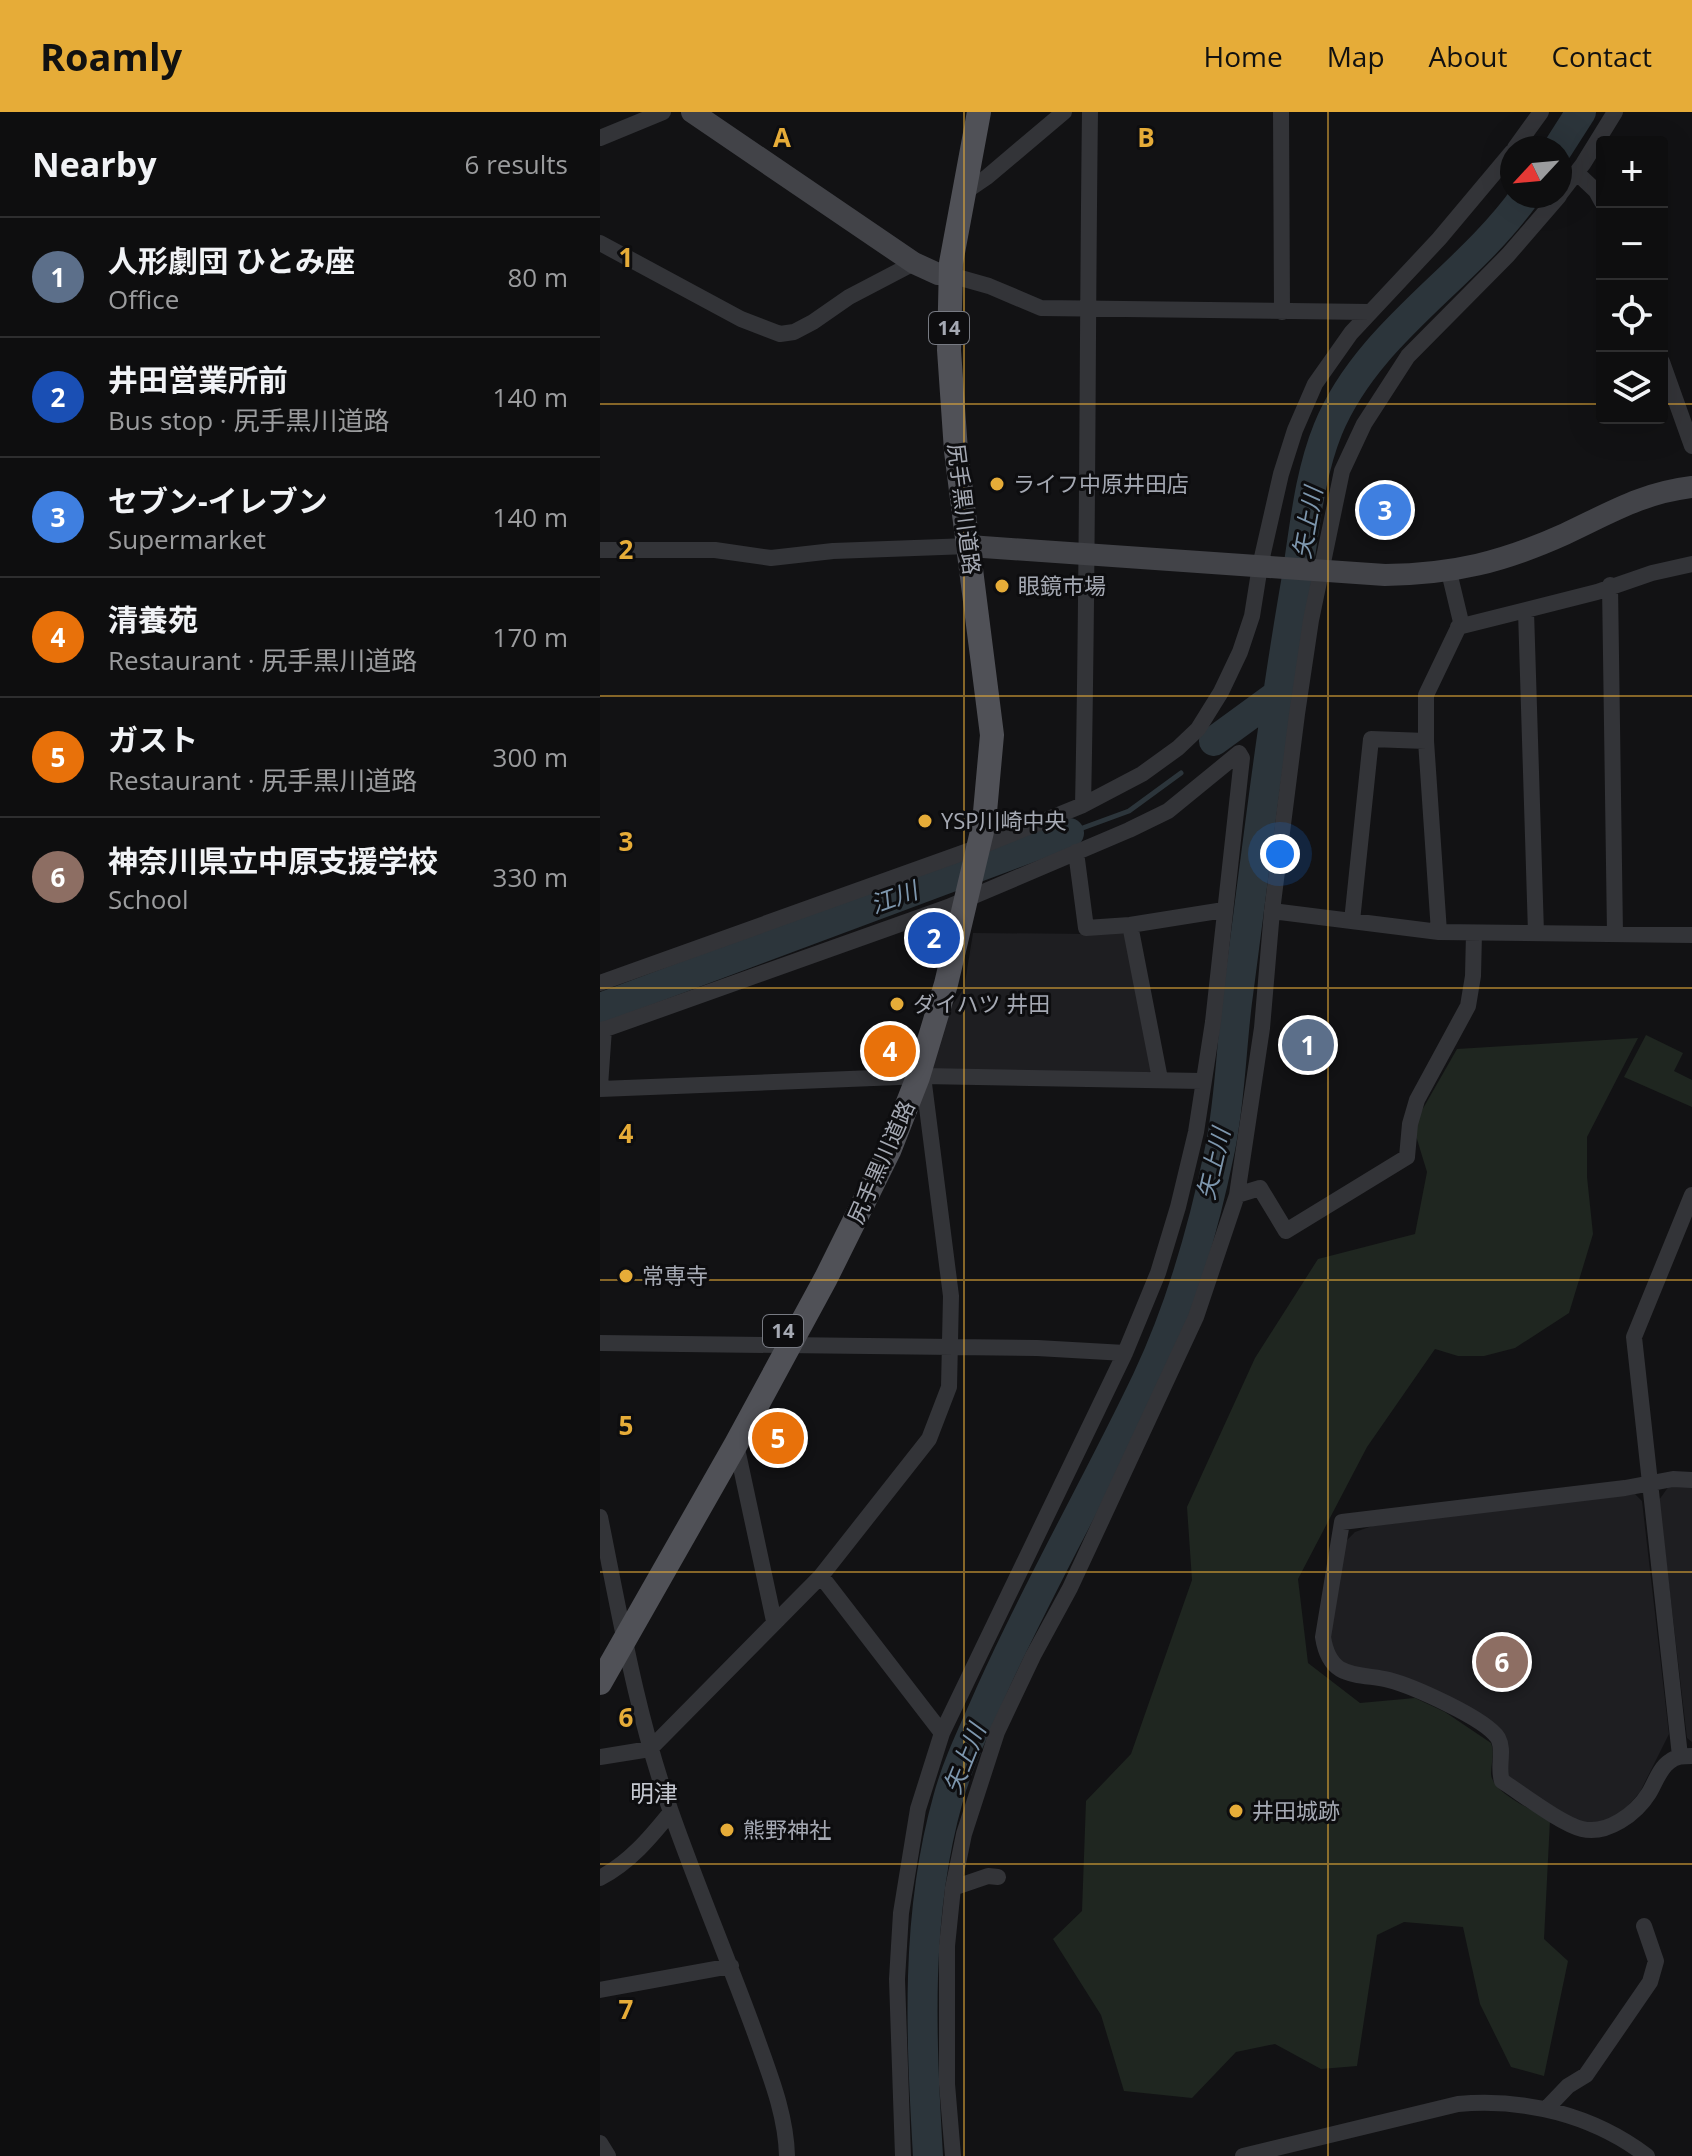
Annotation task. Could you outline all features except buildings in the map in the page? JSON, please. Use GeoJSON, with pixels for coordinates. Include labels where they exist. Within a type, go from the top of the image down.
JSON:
{"type":"FeatureCollection","features":[{"type":"Feature","properties":{"kind":"main road","name":"尻手黒川道路"},"geometry":{"type":"LineString","coordinates":[[600,1683],[623,1631],[856,1220],[889,1151],[946,984],[960,902],[988,796],[992,735],[964,546],[944,274],[967,112]]}},
{"type":"Feature","properties":{"kind":"main road","name":"尻手黒川道路"},"geometry":{"type":"LineString","coordinates":[[944,274],[965,192],[979,112]]}},
{"type":"Feature","properties":{"kind":"main road","name":"尻手黒川道路"},"geometry":{"type":"LineString","coordinates":[[600,1657],[623,1631],[736,1444],[782,1346]]}},
{"type":"Feature","properties":{"kind":"street"},"geometry":{"type":"LineString","coordinates":[[600,138],[663,112]]}},
{"type":"Feature","properties":{"kind":"street"},"geometry":{"type":"LineString","coordinates":[[692,112],[914,263],[989,286],[1041,308],[1370,312]]}},
{"type":"Feature","properties":{"kind":"street"},"geometry":{"type":"LineString","coordinates":[[965,192],[1064,112]]}},
{"type":"Feature","properties":{"kind":"street"},"geometry":{"type":"LineString","coordinates":[[1083,805],[1089,555],[1087,309],[1090,112]]}},
{"type":"Feature","properties":{"kind":"street"},"geometry":{"type":"LineString","coordinates":[[1281,112],[1282,312]]}},
{"type":"Feature","properties":{"kind":"street"},"geometry":{"type":"LineString","coordinates":[[1524,136],[1541,112]]}},
{"type":"Feature","properties":{"kind":"street"},"geometry":{"type":"LineString","coordinates":[[1572,177],[1615,112]]}},
{"type":"Feature","properties":{"kind":"street"},"geometry":{"type":"LineString","coordinates":[[600,983],[973,849],[1083,805],[1168,757],[1198,729],[1221,692],[1240,652],[1264,566],[1281,474],[1315,384],[1351,333],[1439,239],[1500,167]]}},
{"type":"Feature","properties":{"kind":"street"},"geometry":{"type":"LineString","coordinates":[[1576,172],[1596,191]]}},
{"type":"Feature","properties":{"kind":"street"},"geometry":{"type":"LineString","coordinates":[[953,2156],[947,2084],[946,2004],[953,1888],[964,1834],[997,1732],[1070,1588],[1196,1317],[1237,1195],[1262,1028],[1272,911],[1297,714],[1318,570],[1342,471],[1364,424],[1408,356],[1508,255],[1548,208]]}},
{"type":"Feature","properties":{"kind":"street"},"geometry":{"type":"LineString","coordinates":[[600,243],[741,319],[780,334],[804,327],[849,297],[914,263]]}},
{"type":"Feature","properties":{"kind":"street"},"geometry":{"type":"LineString","coordinates":[[1668,379],[1692,446]]}},
{"type":"Feature","properties":{"kind":"street"},"geometry":{"type":"LineString","coordinates":[[600,550],[715,550],[771,558],[833,551],[964,546],[1385,575],[1449,572],[1531,548],[1662,491],[1692,487]]}},
{"type":"Feature","properties":{"kind":"street"},"geometry":{"type":"LineString","coordinates":[[1458,627],[1692,564]]}},
{"type":"Feature","properties":{"kind":"street"},"geometry":{"type":"LineString","coordinates":[[1439,932],[1426,741],[1426,695],[1461,622],[1449,572]]}},
{"type":"Feature","properties":{"kind":"street"},"geometry":{"type":"LineString","coordinates":[[1610,585],[1615,934]]}},
{"type":"Feature","properties":{"kind":"street"},"geometry":{"type":"LineString","coordinates":[[1526,611],[1536,933]]}},
{"type":"Feature","properties":{"kind":"street"},"geometry":{"type":"LineString","coordinates":[[1352,921],[1371,739],[1426,741]]}},
{"type":"Feature","properties":{"kind":"street"},"geometry":{"type":"LineString","coordinates":[[903,2156],[897,1979],[901,1913],[918,1809],[942,1733],[1125,1353],[1158,1273],[1196,1132],[1213,1022],[1242,758],[1239,753],[1168,811],[960,902],[602,1030],[600,1088],[916,1077],[1202,1081]]}},
{"type":"Feature","properties":{"kind":"street"},"geometry":{"type":"LineString","coordinates":[[1076,852],[1086,928],[1130,925],[1224,910]]}},
{"type":"Feature","properties":{"kind":"street"},"geometry":{"type":"LineString","coordinates":[[1272,911],[1439,932],[1692,935]]}},
{"type":"Feature","properties":{"kind":"street"},"geometry":{"type":"LineString","coordinates":[[1130,925],[1160,1079]]}},
{"type":"Feature","properties":{"kind":"street"},"geometry":{"type":"LineString","coordinates":[[1237,1195],[1260,1188],[1286,1231],[1407,1157],[1410,1124],[1417,1100],[1468,1006],[1473,976],[1474,933]]}},
{"type":"Feature","properties":{"kind":"street"},"geometry":{"type":"LineString","coordinates":[[600,1757],[650,1749],[821,1576],[929,1439],[949,1387],[950,1281],[916,1077]]}},
{"type":"Feature","properties":{"kind":"street"},"geometry":{"type":"LineString","coordinates":[[1692,1195],[1634,1337],[1649,1483],[1686,1756],[1666,1763],[1647,1796],[1622,1820],[1604,1828],[1578,1828],[1502,1781],[1499,1774],[1501,1746],[1494,1734],[1440,1699],[1420,1690],[1341,1670],[1328,1656],[1323,1637],[1342,1522],[1649,1483],[1673,1479],[1692,1480]]}},
{"type":"Feature","properties":{"kind":"street"},"geometry":{"type":"LineString","coordinates":[[600,1343],[1037,1348],[1125,1353]]}},
{"type":"Feature","properties":{"kind":"street"},"geometry":{"type":"LineString","coordinates":[[736,1444],[774,1621]]}},
{"type":"Feature","properties":{"kind":"street"},"geometry":{"type":"LineString","coordinates":[[600,1517],[650,1749],[775,2089],[783,2120],[787,2156]]}},
{"type":"Feature","properties":{"kind":"street"},"geometry":{"type":"LineString","coordinates":[[821,1576],[942,1733]]}},
{"type":"Feature","properties":{"kind":"street"},"geometry":{"type":"LineString","coordinates":[[600,1878],[643,1846],[671,1812]]}},
{"type":"Feature","properties":{"kind":"street"},"geometry":{"type":"LineString","coordinates":[[953,1888],[988,1876],[998,1877]]}},
{"type":"Feature","properties":{"kind":"street"},"geometry":{"type":"LineString","coordinates":[[1546,2109],[1568,2086],[1586,2075],[1650,1982],[1656,1961],[1644,1926]]}},
{"type":"Feature","properties":{"kind":"street"},"geometry":{"type":"LineString","coordinates":[[600,1990],[731,1966]]}},
{"type":"Feature","properties":{"kind":"street"},"geometry":{"type":"LineString","coordinates":[[1243,2156],[1458,2104],[1488,2101],[1546,2109],[1613,2133],[1647,2156]]}},
{"type":"Feature","properties":{"kind":"street"},"geometry":{"type":"LineString","coordinates":[[600,2143],[608,2156]]}},
{"type":"Feature","properties":{"kind":"shaded area"},"geometry":{"type":"Polygon","coordinates":[[[973,933],[1127,934],[1153,1069],[1144,1077],[936,1072],[931,1065],[946,1015],[964,988],[973,933]]]}},
{"type":"Feature","properties":{"kind":"shaded area"},"geometry":{"type":"Polygon","coordinates":[[[1646,1035],[1683,1053],[1674,1071],[1692,1080],[1692,1107],[1624,1077],[1646,1035]]]}},
{"type":"Feature","properties":{"kind":"shaded area"},"geometry":{"type":"Polygon","coordinates":[[[1638,1038],[1587,1137],[1587,1177],[1593,1234],[1569,1313],[1515,1348],[1484,1356],[1458,1356],[1435,1349],[1367,1447],[1298,1579],[1308,1663],[1360,1703],[1415,1698],[1445,1712],[1491,1743],[1491,1774],[1499,1788],[1515,1801],[1550,1820],[1544,1939],[1568,1961],[1544,2076],[1511,2067],[1480,2004],[1463,1927],[1404,1922],[1377,1935],[1357,2066],[1321,2069],[1275,2044],[1236,2052],[1192,2098],[1124,2091],[1101,2015],[1053,1939],[1082,1911],[1086,1801],[1131,1754],[1192,1580],[1187,1507],[1255,1358],[1318,1259],[1415,1234],[1427,1172],[1413,1126],[1457,1049],[1638,1038]]]}},
{"type":"Feature","properties":{"kind":"shaded area"},"geometry":{"type":"Polygon","coordinates":[[[1669,1486],[1692,1487],[1692,1742],[1687,1738],[1659,1500],[1669,1486]]]}},
{"type":"Feature","properties":{"kind":"shaded area"},"geometry":{"type":"Polygon","coordinates":[[[1635,1494],[1642,1501],[1669,1734],[1640,1792],[1608,1821],[1591,1826],[1580,1823],[1506,1778],[1500,1734],[1338,1660],[1327,1639],[1345,1542],[1355,1532],[1372,1526],[1635,1494]]]}},
{"type":"Feature","properties":{"kind":"waterway","name":"矢上川"},"geometry":{"type":"LineString","coordinates":[[1566,136],[1581,112]]}},
{"type":"Feature","properties":{"kind":"waterway","name":"矢上川"},"geometry":{"type":"LineString","coordinates":[[928,2156],[923,1976],[925,1932],[937,1843],[952,1785],[968,1745],[1029,1613],[1147,1380],[1181,1296],[1199,1237],[1223,1131],[1271,747],[1307,510],[1321,449],[1346,395],[1367,363],[1419,307],[1475,254],[1515,208]]}},
{"type":"Feature","properties":{"kind":"waterway","name":"江川"},"geometry":{"type":"LineString","coordinates":[[1214,741],[1277,695]]}},
{"type":"Feature","properties":{"kind":"waterway","name":"江川"},"geometry":{"type":"LineString","coordinates":[[1069,833],[1129,811],[1181,773]]}},
{"type":"Feature","properties":{"kind":"waterway","name":"江川"},"geometry":{"type":"LineString","coordinates":[[600,1008],[1069,833]]}},
{"type":"Feature","properties":{"kind":"place","name":"ライフ中原井田店"},"geometry":{"type":"Point","coordinates":[997,484]}},
{"type":"Feature","properties":{"kind":"place","name":"セブン-イレブン"},"geometry":{"type":"Point","coordinates":[1385,510]}},
{"type":"Feature","properties":{"kind":"place","name":"眼鏡市場"},"geometry":{"type":"Point","coordinates":[1002,586]}},
{"type":"Feature","properties":{"kind":"place","name":"YSP川崎中央"},"geometry":{"type":"Point","coordinates":[925,821]}},
{"type":"Feature","properties":{"kind":"place","name":"井田営業所前"},"geometry":{"type":"Point","coordinates":[934,938]}},
{"type":"Feature","properties":{"kind":"place","name":"ダイハツ 井田"},"geometry":{"type":"Point","coordinates":[897,1004]}},
{"type":"Feature","properties":{"kind":"place","name":"人形劇団 ひとみ座"},"geometry":{"type":"Point","coordinates":[1308,1045]}},
{"type":"Feature","properties":{"kind":"place","name":"清養苑"},"geometry":{"type":"Point","coordinates":[890,1051]}},
{"type":"Feature","properties":{"kind":"place","name":"常専寺"},"geometry":{"type":"Point","coordinates":[626,1276]}},
{"type":"Feature","properties":{"kind":"place","name":"ガスト"},"geometry":{"type":"Point","coordinates":[778,1438]}},
{"type":"Feature","properties":{"kind":"place","name":"神奈川県立中原支援学校"},"geometry":{"type":"Point","coordinates":[1502,1662]}},
{"type":"Feature","properties":{"kind":"place","name":"井田城跡"},"geometry":{"type":"Point","coordinates":[1236,1811]}},
{"type":"Feature","properties":{"kind":"place","name":"熊野神社"},"geometry":{"type":"Point","coordinates":[727,1830]}},
{"type":"Feature","properties":{"kind":"district","name":"明津"},"geometry":{"type":"Point","coordinates":[654,1794]}}]}
